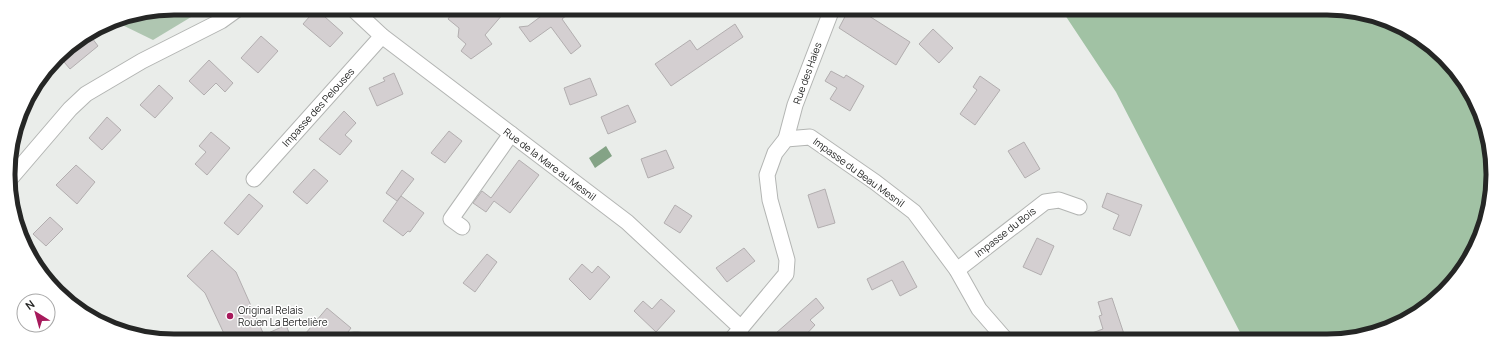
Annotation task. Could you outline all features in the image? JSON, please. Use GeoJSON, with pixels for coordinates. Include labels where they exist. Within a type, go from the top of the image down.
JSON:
{"type":"FeatureCollection","features":[{"type":"Feature","properties":{"kind":"street"},"geometry":{"type":"LineString","coordinates":[[15,173],[70,109],[86,94],[142,61],[221,21],[229,15]]}},
{"type":"Feature","properties":{"kind":"street","name":"Rue de la Mare au Mesnil"},"geometry":{"type":"LineString","coordinates":[[360,15],[382,36],[627,222],[741,328]]}},
{"type":"Feature","properties":{"kind":"street","name":"Rue des Haies"},"geometry":{"type":"LineString","coordinates":[[786,138],[795,105],[830,15]]}},
{"type":"Feature","properties":{"kind":"street","name":"Impasse des Pelouses"},"geometry":{"type":"LineString","coordinates":[[254,179],[382,36]]}},
{"type":"Feature","properties":{"kind":"street"},"geometry":{"type":"LineString","coordinates":[[462,227],[452,219],[511,134]]}},
{"type":"Feature","properties":{"kind":"street","name":"Impasse du Beau Mesnil"},"geometry":{"type":"LineString","coordinates":[[786,138],[810,137],[875,182],[914,212],[957,270],[979,309],[1001,334]]}},
{"type":"Feature","properties":{"kind":"street"},"geometry":{"type":"LineString","coordinates":[[736,334],[786,274],[787,260],[770,200],[767,175],[775,153],[786,138]]}},
{"type":"Feature","properties":{"kind":"street","name":"Impasse du Bois"},"geometry":{"type":"LineString","coordinates":[[957,270],[1045,202],[1059,200],[1079,207]]}},
{"type":"Feature","properties":{"kind":"shaded area"},"geometry":{"type":"Polygon","coordinates":[[[194,15],[153,40],[120,24],[154,16],[194,15]]]}},
{"type":"Feature","properties":{"kind":"shaded area"},"geometry":{"type":"Polygon","coordinates":[[[1065,15],[1337,15],[1378,23],[1406,36],[1432,55],[1453,77],[1470,104],[1481,133],[1486,164],[1485,195],[1478,226],[1465,254],[1446,280],[1424,301],[1397,318],[1368,329],[1347,333],[1241,334],[1116,92],[1065,15]]]}},
{"type":"Feature","properties":{"kind":"shaded area"},"geometry":{"type":"Polygon","coordinates":[[[606,146],[612,156],[595,168],[589,158],[606,146]]]}},
{"type":"Feature","properties":{"kind":"building"},"geometry":{"type":"Polygon","coordinates":[[[311,15],[323,15],[343,33],[330,47],[303,24],[311,15]]]}},
{"type":"Feature","properties":{"kind":"building"},"geometry":{"type":"Polygon","coordinates":[[[451,15],[502,15],[485,35],[492,44],[471,59],[461,51],[466,44],[458,37],[459,28],[448,19],[451,15]]]}},
{"type":"Feature","properties":{"kind":"building"},"geometry":{"type":"Polygon","coordinates":[[[543,15],[567,15],[562,19],[581,46],[571,54],[551,27],[530,42],[519,27],[528,26],[543,15]]]}},
{"type":"Feature","properties":{"kind":"building"},"geometry":{"type":"Polygon","coordinates":[[[846,15],[867,15],[910,42],[896,65],[839,28],[846,15]]]}},
{"type":"Feature","properties":{"kind":"building"},"geometry":{"type":"Polygon","coordinates":[[[735,24],[743,37],[671,86],[655,64],[690,40],[697,50],[735,24]]]}},
{"type":"Feature","properties":{"kind":"building"},"geometry":{"type":"Polygon","coordinates":[[[933,29],[953,48],[939,63],[919,44],[933,29]]]}},
{"type":"Feature","properties":{"kind":"building"},"geometry":{"type":"Polygon","coordinates":[[[261,36],[278,51],[258,73],[241,58],[261,36]]]}},
{"type":"Feature","properties":{"kind":"building"},"geometry":{"type":"Polygon","coordinates":[[[92,38],[98,46],[70,69],[63,61],[77,48],[92,38]]]}},
{"type":"Feature","properties":{"kind":"building"},"geometry":{"type":"Polygon","coordinates":[[[209,60],[233,83],[225,92],[216,83],[204,95],[189,81],[209,60]]]}},
{"type":"Feature","properties":{"kind":"building"},"geometry":{"type":"Polygon","coordinates":[[[831,71],[844,78],[846,75],[864,86],[850,111],[830,99],[837,88],[825,81],[831,71]]]}},
{"type":"Feature","properties":{"kind":"building"},"geometry":{"type":"Polygon","coordinates":[[[394,73],[403,94],[377,106],[369,88],[385,81],[383,78],[394,73]]]}},
{"type":"Feature","properties":{"kind":"building"},"geometry":{"type":"Polygon","coordinates":[[[980,76],[1000,90],[975,125],[960,114],[977,90],[973,87],[980,76]]]}},
{"type":"Feature","properties":{"kind":"building"},"geometry":{"type":"Polygon","coordinates":[[[590,78],[597,95],[570,105],[564,88],[590,78]]]}},
{"type":"Feature","properties":{"kind":"building"},"geometry":{"type":"Polygon","coordinates":[[[159,85],[173,98],[155,118],[140,105],[159,85]]]}},
{"type":"Feature","properties":{"kind":"building"},"geometry":{"type":"Polygon","coordinates":[[[628,105],[636,122],[608,134],[601,117],[628,105]]]}},
{"type":"Feature","properties":{"kind":"building"},"geometry":{"type":"Polygon","coordinates":[[[344,111],[356,123],[345,135],[352,141],[340,155],[319,139],[344,111]]]}},
{"type":"Feature","properties":{"kind":"building"},"geometry":{"type":"Polygon","coordinates":[[[107,117],[121,130],[102,150],[89,138],[107,117]]]}},
{"type":"Feature","properties":{"kind":"building"},"geometry":{"type":"Polygon","coordinates":[[[449,131],[462,141],[445,163],[431,153],[449,131]]]}},
{"type":"Feature","properties":{"kind":"building"},"geometry":{"type":"Polygon","coordinates":[[[211,132],[230,148],[207,175],[195,164],[206,152],[199,146],[211,132]]]}},
{"type":"Feature","properties":{"kind":"building"},"geometry":{"type":"Polygon","coordinates":[[[1024,142],[1040,169],[1025,178],[1008,151],[1024,142]]]}},
{"type":"Feature","properties":{"kind":"building"},"geometry":{"type":"Polygon","coordinates":[[[666,150],[674,168],[648,178],[641,159],[666,150]]]}},
{"type":"Feature","properties":{"kind":"building"},"geometry":{"type":"Polygon","coordinates":[[[519,160],[539,175],[510,213],[494,201],[486,212],[473,203],[482,191],[491,198],[519,160]]]}},
{"type":"Feature","properties":{"kind":"building"},"geometry":{"type":"Polygon","coordinates":[[[76,165],[95,182],[77,204],[56,185],[76,165]]]}},
{"type":"Feature","properties":{"kind":"building"},"geometry":{"type":"Polygon","coordinates":[[[314,169],[328,181],[307,204],[293,192],[314,169]]]}},
{"type":"Feature","properties":{"kind":"building"},"geometry":{"type":"Polygon","coordinates":[[[402,170],[414,179],[397,201],[386,193],[402,170]]]}},
{"type":"Feature","properties":{"kind":"building"},"geometry":{"type":"Polygon","coordinates":[[[825,189],[835,223],[818,228],[808,195],[825,189]]]}},
{"type":"Feature","properties":{"kind":"building"},"geometry":{"type":"Polygon","coordinates":[[[1107,193],[1142,205],[1130,236],[1113,229],[1119,215],[1102,207],[1107,193]]]}},
{"type":"Feature","properties":{"kind":"building"},"geometry":{"type":"Polygon","coordinates":[[[249,194],[263,206],[238,235],[224,223],[249,194]]]}},
{"type":"Feature","properties":{"kind":"building"},"geometry":{"type":"Polygon","coordinates":[[[401,196],[424,213],[410,232],[408,231],[403,236],[383,221],[401,196]]]}},
{"type":"Feature","properties":{"kind":"building"},"geometry":{"type":"Polygon","coordinates":[[[675,205],[692,216],[680,233],[664,223],[675,205]]]}},
{"type":"Feature","properties":{"kind":"building"},"geometry":{"type":"Polygon","coordinates":[[[50,217],[63,229],[46,246],[33,234],[50,217]]]}},
{"type":"Feature","properties":{"kind":"building"},"geometry":{"type":"Polygon","coordinates":[[[1037,238],[1054,246],[1041,275],[1023,267],[1037,238]]]}},
{"type":"Feature","properties":{"kind":"building"},"geometry":{"type":"Polygon","coordinates":[[[744,248],[755,261],[727,282],[716,268],[744,248]]]}},
{"type":"Feature","properties":{"kind":"building"},"geometry":{"type":"Polygon","coordinates":[[[212,250],[236,272],[264,334],[224,334],[205,293],[187,276],[212,250]]]}},
{"type":"Feature","properties":{"kind":"building"},"geometry":{"type":"Polygon","coordinates":[[[487,254],[497,262],[475,292],[463,283],[487,254]]]}},
{"type":"Feature","properties":{"kind":"building"},"geometry":{"type":"Polygon","coordinates":[[[903,261],[917,287],[900,296],[892,280],[872,290],[867,279],[903,261]]]}},
{"type":"Feature","properties":{"kind":"building"},"geometry":{"type":"Polygon","coordinates":[[[582,264],[592,273],[598,266],[610,277],[590,300],[569,279],[582,264]]]}},
{"type":"Feature","properties":{"kind":"building"},"geometry":{"type":"Polygon","coordinates":[[[816,298],[824,308],[810,320],[815,325],[807,334],[775,334],[816,298]]]}},
{"type":"Feature","properties":{"kind":"building"},"geometry":{"type":"Polygon","coordinates":[[[1112,298],[1124,334],[1089,334],[1103,329],[1099,316],[1102,315],[1098,302],[1112,298]]]}},
{"type":"Feature","properties":{"kind":"building"},"geometry":{"type":"Polygon","coordinates":[[[661,299],[675,311],[656,332],[634,311],[643,301],[652,309],[661,299]]]}},
{"type":"Feature","properties":{"kind":"building"},"geometry":{"type":"Polygon","coordinates":[[[327,308],[351,328],[346,334],[305,334],[327,308]]]}},
{"type":"Feature","properties":{"kind":"building"},"geometry":{"type":"Polygon","coordinates":[[[286,325],[290,334],[266,334],[286,325]]]}},
{"type":"Feature","properties":{"kind":"place","name":"Original Relais Rouen La Bertelière"},"geometry":{"type":"Point","coordinates":[230,316]}}]}
